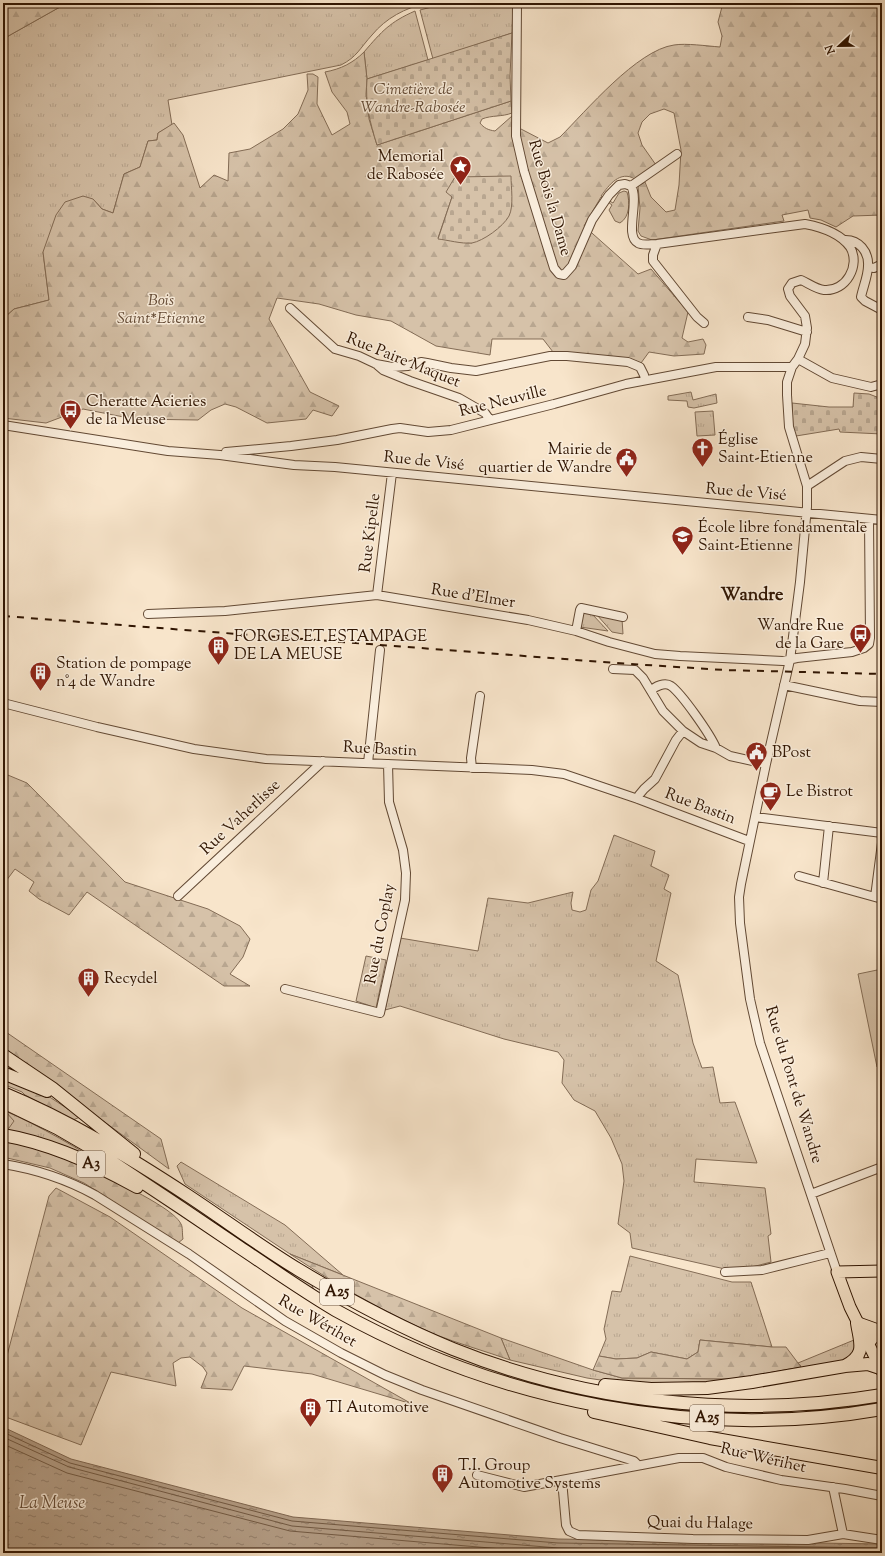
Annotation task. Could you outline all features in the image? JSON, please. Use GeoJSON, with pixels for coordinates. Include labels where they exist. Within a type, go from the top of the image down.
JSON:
{"type":"FeatureCollection","features":[{"type":"Feature","properties":{"kind":"highway","name":"A3"},"geometry":{"type":"LineString","coordinates":[[3,1055],[52,1088],[171,1185]]}},
{"type":"Feature","properties":{"kind":"highway","name":"A3"},"geometry":{"type":"LineString","coordinates":[[3,1073],[44,1089],[68,1102]]}},
{"type":"Feature","properties":{"kind":"highway","name":"A25"},"geometry":{"type":"LineString","coordinates":[[3,1093],[48,1113],[115,1150],[187,1195],[297,1269],[345,1298],[386,1319],[455,1350],[506,1368],[579,1388],[626,1396],[714,1405],[788,1405],[882,1395]]}},
{"type":"Feature","properties":{"kind":"highway","name":"A25"},"geometry":{"type":"LineString","coordinates":[[3,1102],[71,1136],[176,1204],[308,1293],[357,1321],[451,1364],[498,1380],[541,1392],[627,1410],[656,1414],[714,1419],[792,1418],[879,1409]]}},
{"type":"Feature","properties":{"kind":"highway","name":"A3"},"geometry":{"type":"LineString","coordinates":[[3,1135],[36,1142],[63,1152],[176,1204]]}},
{"type":"Feature","properties":{"kind":"highway"},"geometry":{"type":"LineString","coordinates":[[857,1323],[882,1332]]}},
{"type":"Feature","properties":{"kind":"highway"},"geometry":{"type":"LineString","coordinates":[[845,1366],[854,1360],[860,1352],[861,1345],[857,1323]]}},
{"type":"Feature","properties":{"kind":"highway"},"geometry":{"type":"LineString","coordinates":[[868,1344],[874,1336],[882,1332]]}},
{"type":"Feature","properties":{"kind":"highway","name":"A25"},"geometry":{"type":"LineString","coordinates":[[560,1383],[587,1383],[651,1389],[700,1388],[738,1384],[845,1366],[868,1364],[881,1369]]}},
{"type":"Feature","properties":{"kind":"highway","name":"A25"},"geometry":{"type":"LineString","coordinates":[[541,1392],[566,1405],[644,1424],[710,1438],[882,1468]]}},
{"type":"Feature","properties":{"kind":"main road"},"geometry":{"type":"LineString","coordinates":[[837,1272],[882,1271]]}},
{"type":"Feature","properties":{"kind":"main road","name":"Rue du Pont de Wandre"},"geometry":{"type":"LineString","coordinates":[[837,1272],[857,1323],[881,1369]]}},
{"type":"Feature","properties":{"kind":"street","name":"Rue Bois la Dame"},"geometry":{"type":"LineString","coordinates":[[517,3],[516,136],[524,171],[548,249],[554,268],[559,274],[564,275],[572,266],[592,220],[609,195],[619,185],[625,184],[631,186],[677,154]]}},
{"type":"Feature","properties":{"kind":"street"},"geometry":{"type":"LineString","coordinates":[[631,186],[635,195],[632,233],[634,239],[640,244],[657,244],[805,224],[830,231],[844,240],[852,252],[854,262],[848,279],[841,286],[824,290],[801,280],[792,283],[788,289],[790,296],[805,316],[808,332],[805,344],[798,359],[792,367]]}},
{"type":"Feature","properties":{"kind":"street"},"geometry":{"type":"LineString","coordinates":[[844,240],[856,242],[862,246],[868,266],[861,297],[865,301],[882,310]]}},
{"type":"Feature","properties":{"kind":"street"},"geometry":{"type":"LineString","coordinates":[[657,244],[653,255],[653,261],[697,317],[704,323]]}},
{"type":"Feature","properties":{"kind":"street"},"geometry":{"type":"LineString","coordinates":[[868,266],[874,268],[882,264]]}},
{"type":"Feature","properties":{"kind":"street","name":"Rue Paire Maquet"},"geometry":{"type":"LineString","coordinates":[[290,308],[335,349],[359,356],[376,364],[383,370],[459,398],[485,413],[490,420]]}},
{"type":"Feature","properties":{"kind":"street"},"geometry":{"type":"LineString","coordinates":[[748,317],[768,320],[808,332]]}},
{"type":"Feature","properties":{"kind":"street"},"geometry":{"type":"LineString","coordinates":[[376,364],[392,367],[408,366],[421,362],[476,371],[550,356],[567,356],[628,362],[640,367],[645,380]]}},
{"type":"Feature","properties":{"kind":"street"},"geometry":{"type":"LineString","coordinates":[[798,359],[832,378],[871,387],[882,384]]}},
{"type":"Feature","properties":{"kind":"street","name":"Rue Neuville"},"geometry":{"type":"LineString","coordinates":[[220,455],[228,452],[337,440],[392,428],[428,432],[451,430],[645,380],[716,367],[792,367]]}},
{"type":"Feature","properties":{"kind":"street","name":"Rue du Pont de Wandre"},"geometry":{"type":"LineString","coordinates":[[792,367],[787,382],[788,420],[807,486],[800,582],[790,660],[766,764],[739,897],[740,924],[750,999],[760,1043],[837,1272]]}},
{"type":"Feature","properties":{"kind":"street","name":"Rue de Visé"},"geometry":{"type":"LineString","coordinates":[[3,425],[168,451],[220,455],[294,465],[335,467],[882,520]]}},
{"type":"Feature","properties":{"kind":"street"},"geometry":{"type":"LineString","coordinates":[[807,486],[845,461],[861,457],[882,459]]}},
{"type":"Feature","properties":{"kind":"street","name":"Rue Kipelle"},"geometry":{"type":"LineString","coordinates":[[377,595],[392,473]]}},
{"type":"Feature","properties":{"kind":"street","name":"Rue d'Elmer"},"geometry":{"type":"LineString","coordinates":[[148,614],[225,611],[377,595],[528,620],[576,631],[609,642],[655,654],[732,660],[790,660],[852,652],[864,648],[869,644],[870,638],[869,519]]}},
{"type":"Feature","properties":{"kind":"street"},"geometry":{"type":"LineString","coordinates":[[576,631],[581,608],[623,617]]}},
{"type":"Feature","properties":{"kind":"street"},"geometry":{"type":"LineString","coordinates":[[368,763],[380,650]]}},
{"type":"Feature","properties":{"kind":"street"},"geometry":{"type":"LineString","coordinates":[[613,669],[635,670],[643,678],[663,712],[701,743],[716,748],[730,756],[766,764]]}},
{"type":"Feature","properties":{"kind":"street"},"geometry":{"type":"LineString","coordinates":[[651,691],[654,687],[666,685],[670,686],[681,696],[712,739],[716,748]]}},
{"type":"Feature","properties":{"kind":"street"},"geometry":{"type":"LineString","coordinates":[[784,685],[860,701],[882,702]]}},
{"type":"Feature","properties":{"kind":"street"},"geometry":{"type":"LineString","coordinates":[[472,768],[471,758],[480,696]]}},
{"type":"Feature","properties":{"kind":"street","name":"Rue Bastin"},"geometry":{"type":"LineString","coordinates":[[3,703],[97,727],[194,749],[266,759],[532,770],[564,774],[638,799],[750,841]]}},
{"type":"Feature","properties":{"kind":"street"},"geometry":{"type":"LineString","coordinates":[[638,799],[639,795],[644,789],[656,778],[676,740],[684,730]]}},
{"type":"Feature","properties":{"kind":"street","name":"Rue Vaherlisse"},"geometry":{"type":"LineString","coordinates":[[178,896],[323,761]]}},
{"type":"Feature","properties":{"kind":"street","name":"Rue du Coplay"},"geometry":{"type":"LineString","coordinates":[[285,989],[380,1013],[405,900],[406,873],[403,850],[389,802],[388,764]]}},
{"type":"Feature","properties":{"kind":"street"},"geometry":{"type":"LineString","coordinates":[[755,817],[882,833]]}},
{"type":"Feature","properties":{"kind":"street"},"geometry":{"type":"LineString","coordinates":[[823,883],[829,826]]}},
{"type":"Feature","properties":{"kind":"street"},"geometry":{"type":"LineString","coordinates":[[799,876],[879,898],[882,843]]}},
{"type":"Feature","properties":{"kind":"street","name":"Rue Wérihet"},"geometry":{"type":"LineString","coordinates":[[3,1164],[28,1168],[50,1175],[95,1195],[190,1254],[285,1321],[341,1353],[385,1375],[422,1390],[552,1436],[634,1461],[638,1465]]}},
{"type":"Feature","properties":{"kind":"street"},"geometry":{"type":"LineString","coordinates":[[811,1194],[882,1167]]}},
{"type":"Feature","properties":{"kind":"street"},"geometry":{"type":"LineString","coordinates":[[725,1272],[762,1270],[830,1253]]}},
{"type":"Feature","properties":{"kind":"street","name":"Rue Wérihet"},"geometry":{"type":"LineString","coordinates":[[477,1475],[524,1487],[679,1458],[703,1458],[726,1467],[781,1480],[833,1487],[882,1496]]}},
{"type":"Feature","properties":{"kind":"street","name":"Quai du Halage"},"geometry":{"type":"LineString","coordinates":[[562,1480],[566,1525],[570,1531],[578,1535],[693,1539],[808,1540],[843,1534],[882,1540]]}},
{"type":"Feature","properties":{"kind":"street"},"geometry":{"type":"LineString","coordinates":[[833,1487],[843,1534]]}},
{"type":"Feature","properties":{"kind":"green space"},"geometry":{"type":"Polygon","coordinates":[[[3,3],[67,3],[3,39],[3,3]]]}},
{"type":"Feature","properties":{"kind":"green space"},"geometry":{"type":"Polygon","coordinates":[[[67,3],[427,3],[396,14],[377,29],[355,55],[341,65],[168,100],[172,125],[158,133],[157,140],[148,141],[140,167],[124,174],[113,213],[102,209],[93,199],[43,252],[49,300],[14,309],[3,319],[3,192],[7,177],[8,155],[3,134],[3,39],[67,3]]]}},
{"type":"Feature","properties":{"kind":"green space"},"geometry":{"type":"Polygon","coordinates":[[[447,3],[513,3],[512,33],[433,59],[420,10],[447,3]]]}},
{"type":"Feature","properties":{"kind":"green space","name":"Bois Saint*Etienne"},"geometry":{"type":"Polygon","coordinates":[[[723,3],[882,3],[882,215],[853,216],[836,227],[821,220],[810,218],[808,210],[782,215],[784,221],[652,240],[641,236],[638,231],[640,208],[638,186],[645,182],[651,197],[666,212],[675,210],[679,185],[681,150],[674,113],[664,109],[650,114],[642,122],[638,133],[642,145],[656,165],[635,179],[624,176],[615,180],[601,196],[613,203],[619,193],[624,191],[627,192],[629,205],[626,217],[620,223],[615,221],[609,210],[612,205],[601,197],[584,226],[638,274],[651,269],[688,312],[682,338],[688,342],[703,339],[706,345],[704,354],[674,356],[649,352],[641,363],[628,358],[553,352],[543,339],[492,339],[490,355],[436,346],[391,321],[356,315],[319,304],[277,298],[269,319],[310,392],[339,406],[332,416],[313,410],[306,419],[267,423],[236,407],[225,404],[211,410],[198,420],[134,419],[83,409],[46,423],[3,418],[3,319],[14,309],[49,300],[43,252],[56,215],[65,202],[83,196],[93,199],[102,209],[113,213],[124,174],[140,167],[148,141],[157,140],[158,133],[174,123],[183,135],[200,188],[214,175],[228,181],[229,153],[250,149],[283,129],[298,114],[308,90],[307,74],[313,74],[318,77],[317,104],[332,135],[350,124],[347,112],[332,92],[325,72],[346,65],[364,52],[369,119],[377,145],[511,101],[512,113],[482,119],[480,123],[486,128],[495,131],[512,116],[515,129],[521,129],[548,143],[560,137],[613,83],[629,69],[660,49],[679,44],[720,47],[722,36],[718,22],[723,3]],[[452,197],[438,238],[472,243],[452,197]]]}},
{"type":"Feature","properties":{"kind":"green space"},"geometry":{"type":"Polygon","coordinates":[[[415,11],[428,60],[367,79],[364,52],[376,38],[393,23],[415,11]]]}},
{"type":"Feature","properties":{"kind":"green space","name":"Cimetière de Wandre-Rabosée"},"geometry":{"type":"Polygon","coordinates":[[[512,33],[510,76],[511,101],[377,145],[369,113],[367,79],[512,33]]]}},
{"type":"Feature","properties":{"kind":"green space"},"geometry":{"type":"Polygon","coordinates":[[[3,134],[7,148],[8,163],[7,177],[3,192],[3,134]]]}},
{"type":"Feature","properties":{"kind":"green space"},"geometry":{"type":"Polygon","coordinates":[[[511,176],[511,212],[498,229],[477,242],[472,243],[438,239],[452,197],[446,192],[455,177],[511,176]]]}},
{"type":"Feature","properties":{"kind":"green space"},"geometry":{"type":"Polygon","coordinates":[[[691,392],[693,400],[716,394],[717,403],[694,408],[688,407],[687,401],[668,400],[668,396],[691,392]]]}},
{"type":"Feature","properties":{"kind":"green space"},"geometry":{"type":"Polygon","coordinates":[[[854,393],[869,394],[882,399],[882,434],[840,432],[839,429],[796,436],[793,429],[792,403],[829,407],[853,407],[854,393]]]}},
{"type":"Feature","properties":{"kind":"green space"},"geometry":{"type":"Polygon","coordinates":[[[713,411],[715,435],[697,436],[695,412],[713,411]]]}},
{"type":"Feature","properties":{"kind":"green space"},"geometry":{"type":"Polygon","coordinates":[[[583,613],[592,614],[608,631],[580,627],[583,613]]]}},
{"type":"Feature","properties":{"kind":"green space"},"geometry":{"type":"Polygon","coordinates":[[[597,615],[622,619],[623,634],[612,632],[597,615]]]}},
{"type":"Feature","properties":{"kind":"green space"},"geometry":{"type":"Polygon","coordinates":[[[3,773],[27,783],[125,882],[208,909],[240,926],[250,939],[243,957],[230,974],[250,986],[224,986],[87,892],[69,915],[39,899],[29,891],[34,882],[15,869],[3,885],[3,773]]]}},
{"type":"Feature","properties":{"kind":"green space"},"geometry":{"type":"Polygon","coordinates":[[[614,835],[655,851],[651,866],[669,875],[664,889],[671,893],[656,961],[678,975],[693,1043],[702,1068],[713,1067],[720,1103],[735,1102],[757,1163],[696,1159],[694,1182],[765,1188],[771,1234],[768,1236],[771,1262],[752,1267],[725,1269],[632,1248],[630,1233],[618,1224],[624,1181],[622,1164],[611,1138],[595,1111],[574,1100],[562,1083],[564,1060],[558,1052],[504,1039],[400,1006],[385,1010],[400,938],[478,951],[488,898],[528,903],[573,892],[571,903],[572,910],[580,912],[586,910],[591,890],[598,881],[614,835]]]}},
{"type":"Feature","properties":{"kind":"green space"},"geometry":{"type":"Polygon","coordinates":[[[366,956],[386,960],[376,1008],[356,1001],[366,956]]]}},
{"type":"Feature","properties":{"kind":"green space"},"geometry":{"type":"Polygon","coordinates":[[[882,969],[882,1066],[877,1067],[858,974],[882,969]]]}},
{"type":"Feature","properties":{"kind":"green space"},"geometry":{"type":"Polygon","coordinates":[[[3,1030],[161,1139],[169,1169],[3,1048],[3,1030]]]}},
{"type":"Feature","properties":{"kind":"green space"},"geometry":{"type":"Polygon","coordinates":[[[3,1076],[42,1092],[80,1117],[73,1120],[22,1092],[3,1084],[3,1076]]]}},
{"type":"Feature","properties":{"kind":"green space"},"geometry":{"type":"Polygon","coordinates":[[[3,1110],[60,1138],[113,1171],[3,1132],[3,1110]]]}},
{"type":"Feature","properties":{"kind":"green space"},"geometry":{"type":"Polygon","coordinates":[[[3,1110],[14,1121],[9,1128],[3,1130],[3,1110]]]}},
{"type":"Feature","properties":{"kind":"green space"},"geometry":{"type":"Polygon","coordinates":[[[3,1140],[28,1145],[49,1153],[137,1192],[173,1215],[182,1225],[183,1239],[178,1243],[84,1183],[50,1168],[3,1157],[3,1140]]]}},
{"type":"Feature","properties":{"kind":"green space"},"geometry":{"type":"Polygon","coordinates":[[[94,1144],[144,1173],[312,1285],[314,1291],[94,1144]]]}},
{"type":"Feature","properties":{"kind":"green space"},"geometry":{"type":"Polygon","coordinates":[[[181,1162],[285,1225],[343,1275],[290,1254],[185,1184],[177,1166],[181,1162]]]}},
{"type":"Feature","properties":{"kind":"green space"},"geometry":{"type":"Polygon","coordinates":[[[56,1188],[110,1217],[242,1308],[412,1404],[312,1374],[244,1366],[232,1390],[201,1388],[207,1373],[203,1367],[190,1357],[181,1358],[173,1363],[176,1386],[111,1372],[81,1445],[3,1416],[3,1371],[49,1196],[56,1188]]]}},
{"type":"Feature","properties":{"kind":"green space"},"geometry":{"type":"Polygon","coordinates":[[[290,1254],[501,1338],[510,1360],[443,1338],[415,1325],[360,1297],[290,1254]]]}},
{"type":"Feature","properties":{"kind":"green space"},"geometry":{"type":"Polygon","coordinates":[[[630,1256],[732,1282],[751,1282],[772,1347],[700,1340],[698,1352],[687,1359],[651,1352],[637,1358],[616,1359],[599,1356],[606,1339],[604,1329],[612,1291],[621,1292],[630,1256]]]}},
{"type":"Feature","properties":{"kind":"green space"},"geometry":{"type":"Polygon","coordinates":[[[501,1338],[593,1370],[622,1378],[734,1379],[801,1366],[798,1363],[854,1340],[858,1352],[846,1363],[739,1381],[627,1384],[587,1378],[510,1360],[501,1338]]]}},
{"type":"Feature","properties":{"kind":"green space"},"geometry":{"type":"Polygon","coordinates":[[[700,1340],[786,1347],[801,1367],[734,1379],[622,1378],[593,1370],[599,1356],[616,1359],[637,1358],[651,1352],[687,1359],[698,1352],[700,1340]]]}},
{"type":"Feature","properties":{"kind":"water","name":"La Meuse"},"geometry":{"type":"Polygon","coordinates":[[[3,1427],[71,1459],[293,1517],[558,1539],[882,1544],[882,1553],[3,1553],[3,1427]]]}},
{"type":"Feature","properties":{"kind":"railway"},"geometry":{"type":"LineString","coordinates":[[3,616],[616,663],[724,670],[882,674]]}},
{"type":"Feature","properties":{"kind":"place","name":"Memorial de Rabosée"},"geometry":{"type":"Point","coordinates":[460,186]}},
{"type":"Feature","properties":{"kind":"place","name":"Cheratte Acieries de la Meuse"},"geometry":{"type":"Point","coordinates":[71,430]}},
{"type":"Feature","properties":{"kind":"place","name":"Église Saint-Etienne"},"geometry":{"type":"Point","coordinates":[702,468]}},
{"type":"Feature","properties":{"kind":"place","name":"Mairie de quartier de Wandre"},"geometry":{"type":"Point","coordinates":[627,478]}},
{"type":"Feature","properties":{"kind":"place","name":"École libre fondamentale Saint-Etienne"},"geometry":{"type":"Point","coordinates":[682,556]}},
{"type":"Feature","properties":{"kind":"place","name":"Wandre Rue de la Gare"},"geometry":{"type":"Point","coordinates":[860,654]}},
{"type":"Feature","properties":{"kind":"place","name":"FORGES ET ESTAMPAGE DE LA MEUSE"},"geometry":{"type":"Point","coordinates":[219,666]}},
{"type":"Feature","properties":{"kind":"place","name":"Station de pompage n°4 de Wandre"},"geometry":{"type":"Point","coordinates":[40,692]}},
{"type":"Feature","properties":{"kind":"place","name":"BPost"},"geometry":{"type":"Point","coordinates":[757,772]}},
{"type":"Feature","properties":{"kind":"place","name":"Le Bistrot"},"geometry":{"type":"Point","coordinates":[771,812]}},
{"type":"Feature","properties":{"kind":"place","name":"Recydel"},"geometry":{"type":"Point","coordinates":[88,998]}},
{"type":"Feature","properties":{"kind":"place","name":"TI Automotive"},"geometry":{"type":"Point","coordinates":[310,1428]}},
{"type":"Feature","properties":{"kind":"place","name":"T.I. Group Automotive Systems"},"geometry":{"type":"Point","coordinates":[442,1494]}},
{"type":"Feature","properties":{"kind":"district","name":"Wandre"},"geometry":{"type":"Point","coordinates":[752,596]}}]}
